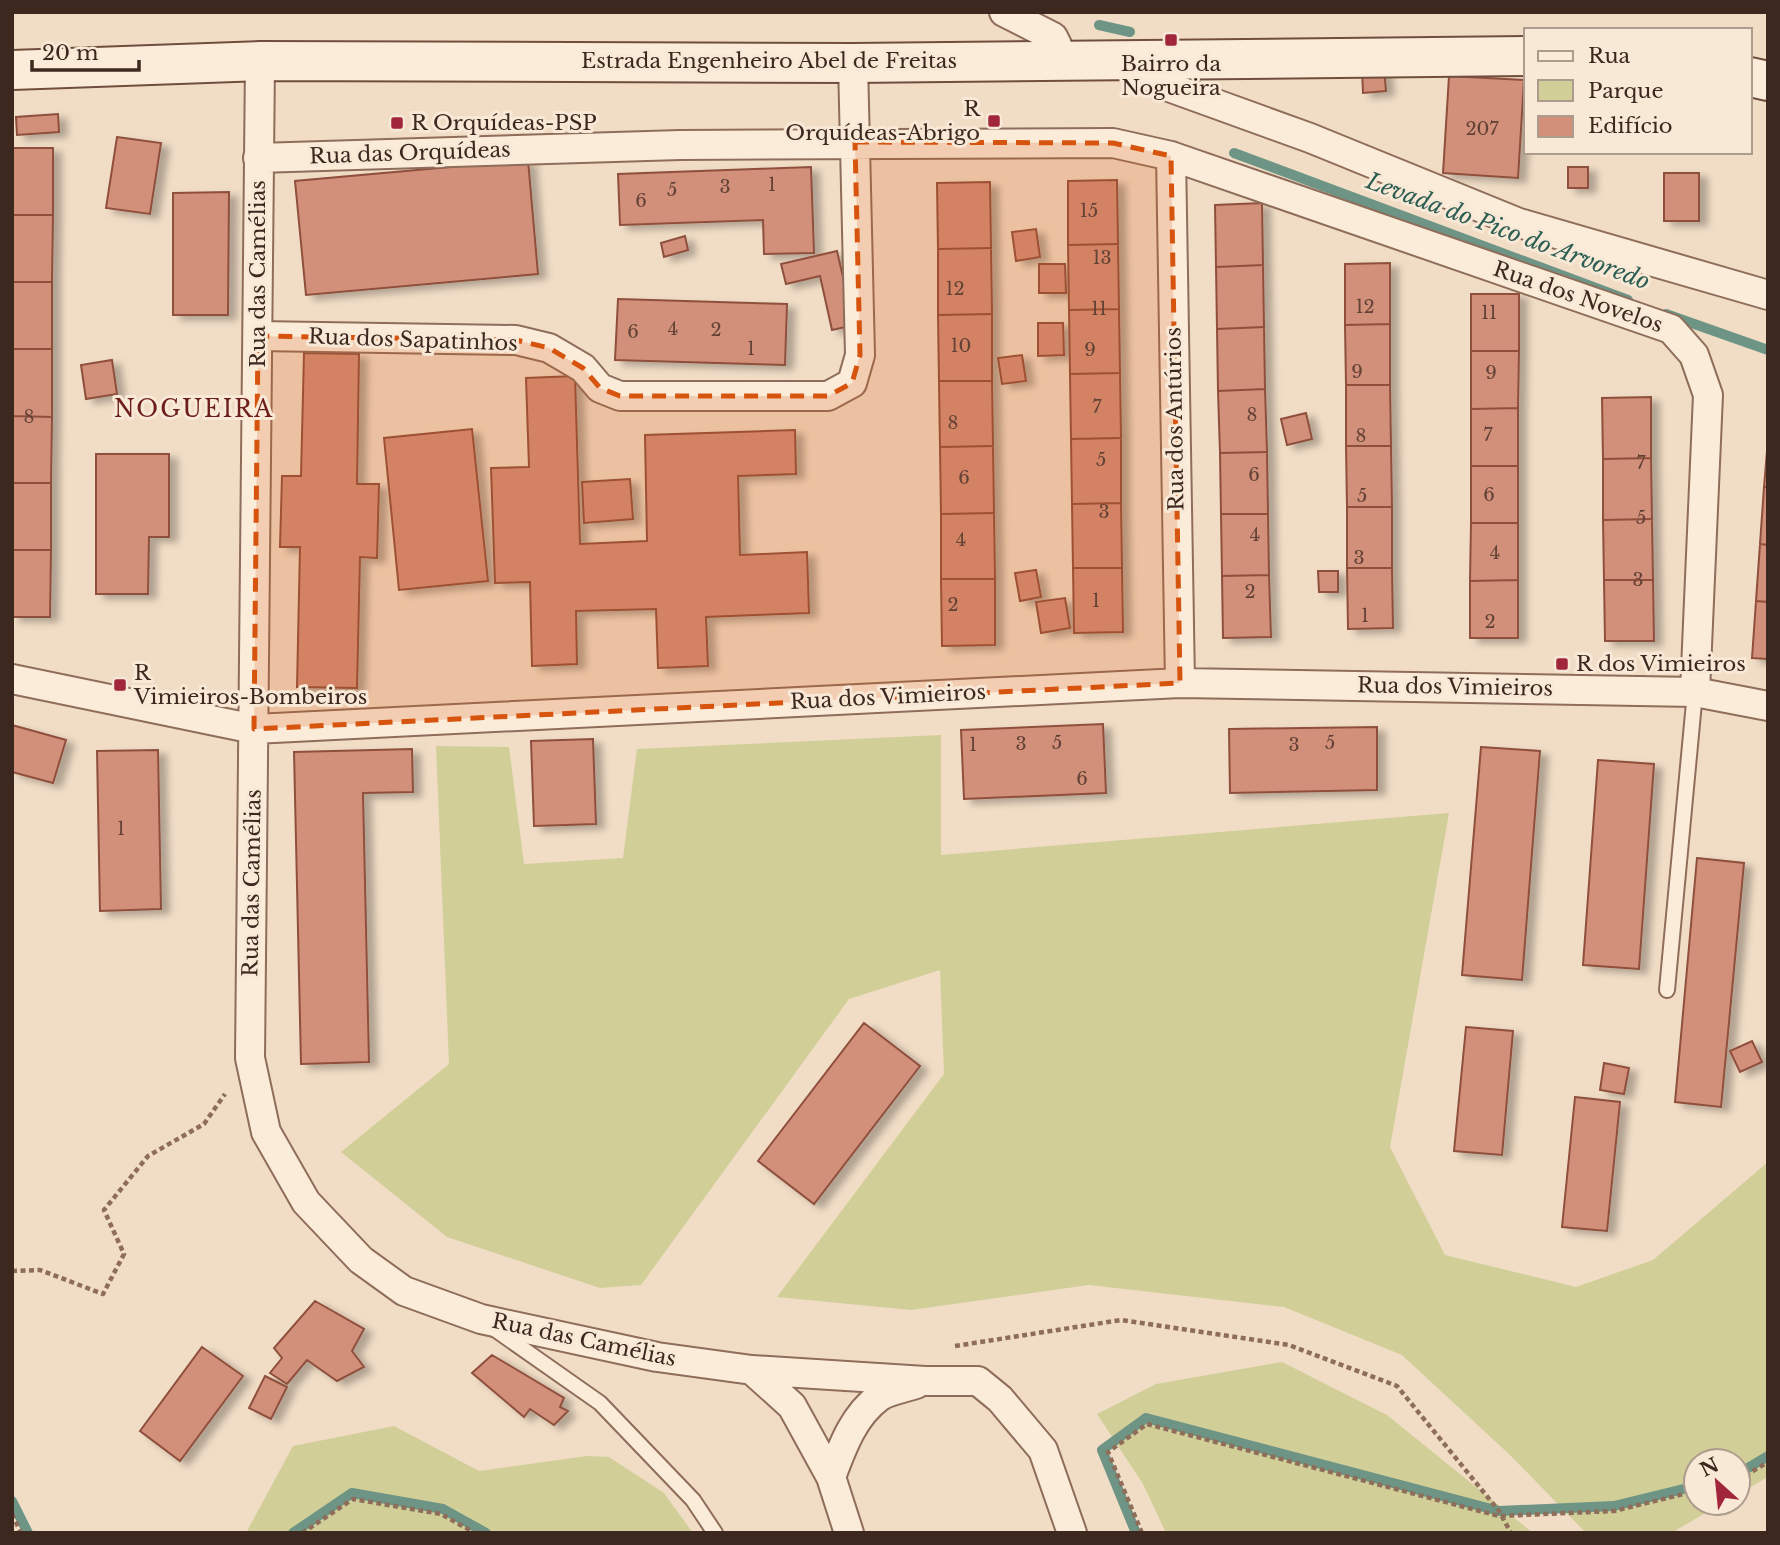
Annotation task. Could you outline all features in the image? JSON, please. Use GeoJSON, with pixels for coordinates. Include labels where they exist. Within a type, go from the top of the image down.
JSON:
{"type":"FeatureCollection","features":[{"type":"Feature","properties":{"kind":"main road","name":"Estrada Engenheiro Abel de Freitas"},"geometry":{"type":"LineString","coordinates":[[12,70],[260,61],[853,63],[1056,58],[1524,56]]}},
{"type":"Feature","properties":{"kind":"street"},"geometry":{"type":"LineString","coordinates":[[1004,12],[1053,37],[1057,45],[1056,58]]}},
{"type":"Feature","properties":{"kind":"street"},"geometry":{"type":"LineString","coordinates":[[1142,59],[1155,79],[1170,87],[1310,138],[1519,223],[1768,295]]}},
{"type":"Feature","properties":{"kind":"street","name":"Rua das Camélias"},"geometry":{"type":"LineString","coordinates":[[260,61],[250,1058],[266,1132],[306,1202],[360,1259],[404,1291],[481,1319],[657,1357],[752,1370],[925,1381],[978,1381],[1000,1399],[1043,1450],[1072,1533]]}},
{"type":"Feature","properties":{"kind":"street","name":"Rua dos Sapatinhos"},"geometry":{"type":"LineString","coordinates":[[258,335],[516,340],[549,348],[583,368],[600,388],[620,396],[828,396],[852,383],[860,355],[853,63]]}},
{"type":"Feature","properties":{"kind":"street","name":"Rua das Orquídeas"},"geometry":{"type":"LineString","coordinates":[[258,158],[855,142],[1113,144],[1171,156]]}},
{"type":"Feature","properties":{"kind":"street","name":"Rua dos Antúrios"},"geometry":{"type":"LineString","coordinates":[[1171,156],[1180,683]]}},
{"type":"Feature","properties":{"kind":"street","name":"Rua dos Novelos"},"geometry":{"type":"LineString","coordinates":[[1171,156],[1671,329],[1694,355],[1708,395],[1695,692]]}},
{"type":"Feature","properties":{"kind":"street","name":"Rua dos Vimieiros"},"geometry":{"type":"LineString","coordinates":[[12,679],[254,729],[1180,683],[1695,692],[1768,706]]}},
{"type":"Feature","properties":{"kind":"street"},"geometry":{"type":"LineString","coordinates":[[752,1370],[792,1406],[831,1477],[849,1533]]}},
{"type":"Feature","properties":{"kind":"street","name":"Rua das Camélias"},"geometry":{"type":"LineString","coordinates":[[831,1477],[845,1441],[862,1413],[881,1395],[925,1381]]}},
{"type":"Feature","properties":{"kind":"lane"},"geometry":{"type":"LineString","coordinates":[[1667,990],[1695,692]]}},
{"type":"Feature","properties":{"kind":"lane"},"geometry":{"type":"LineString","coordinates":[[481,1319],[600,1403],[693,1500],[715,1533]]}},
{"type":"Feature","properties":{"kind":"path"},"geometry":{"type":"LineString","coordinates":[[12,1271],[40,1270],[103,1294],[124,1254],[104,1210],[148,1156],[204,1124],[250,1058]]}},
{"type":"Feature","properties":{"kind":"path"},"geometry":{"type":"LineString","coordinates":[[942,1350],[1121,1320],[1289,1345],[1397,1386],[1499,1511],[1511,1533]]}},
{"type":"Feature","properties":{"kind":"path"},"geometry":{"type":"LineString","coordinates":[[1142,1533],[1108,1452],[1147,1424],[1499,1516],[1614,1511],[1682,1494]]}},
{"type":"Feature","properties":{"kind":"path"},"geometry":{"type":"LineString","coordinates":[[1752,1472],[1768,1462]]}},
{"type":"Feature","properties":{"kind":"path"},"geometry":{"type":"LineString","coordinates":[[302,1533],[353,1499],[441,1514],[475,1533]]}},
{"type":"Feature","properties":{"kind":"path"},"geometry":{"type":"LineString","coordinates":[[12,1514],[22,1533]]}},
{"type":"Feature","properties":{"kind":"highlighted area"},"geometry":{"type":"Polygon","coordinates":[[[855,142],[1113,143],[1171,156],[1180,683],[254,729],[258,336],[516,340],[549,348],[583,368],[600,388],[620,396],[828,396],[852,383],[860,355],[855,142]]]}},
{"type":"Feature","properties":{"kind":"green space"},"geometry":{"type":"Polygon","coordinates":[[[941,735],[941,855],[1449,813],[1390,1147],[1445,1255],[1576,1287],[1653,1260],[1768,1162],[1768,1477],[1752,1486],[1752,1447],[1682,1447],[1682,1517],[1699,1517],[1671,1533],[1586,1533],[1511,1456],[1402,1355],[1284,1307],[1089,1285],[911,1310],[777,1297],[944,1074],[940,970],[849,999],[641,1285],[600,1288],[447,1237],[341,1152],[449,1064],[436,746],[509,747],[524,864],[623,858],[637,749],[941,735]]]}},
{"type":"Feature","properties":{"kind":"green space"},"geometry":{"type":"Polygon","coordinates":[[[1282,1362],[1387,1415],[1533,1533],[1166,1533],[1143,1484],[1097,1414],[1156,1384],[1282,1362]]]}},
{"type":"Feature","properties":{"kind":"green space"},"geometry":{"type":"Polygon","coordinates":[[[394,1426],[479,1471],[587,1456],[609,1457],[664,1493],[693,1533],[246,1533],[293,1446],[394,1426]]]}},
{"type":"Feature","properties":{"kind":"building"},"geometry":{"type":"Polygon","coordinates":[[[1384,68],[1386,91],[1363,93],[1362,70],[1384,68]]]}},
{"type":"Feature","properties":{"kind":"building"},"geometry":{"type":"Polygon","coordinates":[[[1449,76],[1524,80],[1518,178],[1443,173],[1449,76]]]}},
{"type":"Feature","properties":{"kind":"building"},"geometry":{"type":"Polygon","coordinates":[[[58,114],[59,132],[17,135],[16,117],[58,114]]]}},
{"type":"Feature","properties":{"kind":"building"},"geometry":{"type":"Polygon","coordinates":[[[117,137],[161,143],[150,214],[106,208],[117,137]]]}},
{"type":"Feature","properties":{"kind":"building"},"geometry":{"type":"Polygon","coordinates":[[[12,148],[53,148],[53,215],[12,215],[12,148]]]}},
{"type":"Feature","properties":{"kind":"building"},"geometry":{"type":"Polygon","coordinates":[[[528,160],[538,274],[306,295],[295,181],[528,160]]]}},
{"type":"Feature","properties":{"kind":"building"},"geometry":{"type":"Polygon","coordinates":[[[811,167],[814,253],[764,254],[763,220],[620,225],[618,174],[811,167]]]}},
{"type":"Feature","properties":{"kind":"building"},"geometry":{"type":"Polygon","coordinates":[[[1568,167],[1588,167],[1588,188],[1568,188],[1568,167]]]}},
{"type":"Feature","properties":{"kind":"building"},"geometry":{"type":"Polygon","coordinates":[[[1664,173],[1699,173],[1699,221],[1664,221],[1664,173]]]}},
{"type":"Feature","properties":{"kind":"building"},"geometry":{"type":"Polygon","coordinates":[[[1117,180],[1118,244],[1068,245],[1068,181],[1117,180]]]}},
{"type":"Feature","properties":{"kind":"building"},"geometry":{"type":"Polygon","coordinates":[[[990,182],[991,248],[938,249],[937,183],[990,182]]]}},
{"type":"Feature","properties":{"kind":"building"},"geometry":{"type":"Polygon","coordinates":[[[229,192],[228,315],[173,315],[173,193],[229,192]]]}},
{"type":"Feature","properties":{"kind":"building"},"geometry":{"type":"Polygon","coordinates":[[[1262,203],[1263,265],[1216,267],[1215,205],[1262,203]]]}},
{"type":"Feature","properties":{"kind":"building"},"geometry":{"type":"Polygon","coordinates":[[[12,215],[53,215],[52,282],[12,282],[12,215]]]}},
{"type":"Feature","properties":{"kind":"building"},"geometry":{"type":"Polygon","coordinates":[[[1036,229],[1040,257],[1016,261],[1012,232],[1036,229]]]}},
{"type":"Feature","properties":{"kind":"building"},"geometry":{"type":"Polygon","coordinates":[[[685,236],[688,250],[664,257],[661,243],[685,236]]]}},
{"type":"Feature","properties":{"kind":"building"},"geometry":{"type":"Polygon","coordinates":[[[1118,244],[1119,309],[1069,310],[1068,245],[1118,244]]]}},
{"type":"Feature","properties":{"kind":"building"},"geometry":{"type":"Polygon","coordinates":[[[991,248],[992,314],[938,315],[938,249],[991,248]]]}},
{"type":"Feature","properties":{"kind":"building"},"geometry":{"type":"Polygon","coordinates":[[[837,251],[854,325],[832,330],[820,276],[786,284],[781,264],[837,251]]]}},
{"type":"Feature","properties":{"kind":"building"},"geometry":{"type":"Polygon","coordinates":[[[1390,263],[1390,324],[1345,325],[1345,264],[1390,263]]]}},
{"type":"Feature","properties":{"kind":"building"},"geometry":{"type":"Polygon","coordinates":[[[1039,264],[1065,264],[1066,293],[1039,293],[1039,264]]]}},
{"type":"Feature","properties":{"kind":"building"},"geometry":{"type":"Polygon","coordinates":[[[1263,265],[1264,327],[1217,329],[1216,267],[1263,265]]]}},
{"type":"Feature","properties":{"kind":"building"},"geometry":{"type":"Polygon","coordinates":[[[12,282],[52,282],[52,349],[12,349],[12,282]]]}},
{"type":"Feature","properties":{"kind":"building"},"geometry":{"type":"Polygon","coordinates":[[[1471,294],[1519,294],[1519,351],[1471,351],[1471,294]]]}},
{"type":"Feature","properties":{"kind":"building"},"geometry":{"type":"Polygon","coordinates":[[[618,299],[787,304],[785,365],[615,360],[618,299]]]}},
{"type":"Feature","properties":{"kind":"building"},"geometry":{"type":"Polygon","coordinates":[[[1119,309],[1120,373],[1070,374],[1069,310],[1119,309]]]}},
{"type":"Feature","properties":{"kind":"building"},"geometry":{"type":"Polygon","coordinates":[[[992,314],[992,381],[939,381],[938,315],[992,314]]]}},
{"type":"Feature","properties":{"kind":"building"},"geometry":{"type":"Polygon","coordinates":[[[1038,323],[1063,323],[1064,355],[1038,356],[1038,323]]]}},
{"type":"Feature","properties":{"kind":"building"},"geometry":{"type":"Polygon","coordinates":[[[1390,324],[1390,385],[1346,385],[1345,325],[1390,324]]]}},
{"type":"Feature","properties":{"kind":"building"},"geometry":{"type":"Polygon","coordinates":[[[1264,327],[1265,389],[1218,391],[1217,329],[1264,327]]]}},
{"type":"Feature","properties":{"kind":"building"},"geometry":{"type":"Polygon","coordinates":[[[12,349],[52,349],[52,417],[12,416],[12,349]]]}},
{"type":"Feature","properties":{"kind":"building"},"geometry":{"type":"Polygon","coordinates":[[[1471,351],[1519,351],[1518,408],[1471,409],[1471,351]]]}},
{"type":"Feature","properties":{"kind":"building"},"geometry":{"type":"Polygon","coordinates":[[[304,353],[359,354],[357,484],[379,484],[377,558],[360,557],[357,688],[297,687],[300,547],[280,547],[282,476],[301,476],[304,353]]]}},
{"type":"Feature","properties":{"kind":"building"},"geometry":{"type":"Polygon","coordinates":[[[1022,355],[1026,381],[1002,384],[998,358],[1022,355]]]}},
{"type":"Feature","properties":{"kind":"building"},"geometry":{"type":"Polygon","coordinates":[[[112,360],[117,394],[86,399],[81,365],[112,360]]]}},
{"type":"Feature","properties":{"kind":"building"},"geometry":{"type":"Polygon","coordinates":[[[1120,373],[1121,438],[1071,439],[1070,374],[1120,373]]]}},
{"type":"Feature","properties":{"kind":"building"},"geometry":{"type":"Polygon","coordinates":[[[575,376],[580,544],[647,541],[645,435],[795,430],[796,474],[738,476],[740,555],[807,552],[809,613],[706,617],[708,666],[658,668],[656,609],[576,611],[577,664],[532,666],[530,582],[495,583],[491,468],[529,467],[526,378],[575,376]]]}},
{"type":"Feature","properties":{"kind":"building"},"geometry":{"type":"Polygon","coordinates":[[[939,381],[992,381],[993,446],[940,447],[939,381]]]}},
{"type":"Feature","properties":{"kind":"building"},"geometry":{"type":"Polygon","coordinates":[[[1346,385],[1390,385],[1391,446],[1346,446],[1346,385]]]}},
{"type":"Feature","properties":{"kind":"building"},"geometry":{"type":"Polygon","coordinates":[[[1265,389],[1267,452],[1220,453],[1218,391],[1265,389]]]}},
{"type":"Feature","properties":{"kind":"building"},"geometry":{"type":"Polygon","coordinates":[[[1651,397],[1651,458],[1603,459],[1602,398],[1651,397]]]}},
{"type":"Feature","properties":{"kind":"building"},"geometry":{"type":"Polygon","coordinates":[[[1518,408],[1518,466],[1471,466],[1471,409],[1518,408]]]}},
{"type":"Feature","properties":{"kind":"building"},"geometry":{"type":"Polygon","coordinates":[[[1306,413],[1312,439],[1287,445],[1281,419],[1306,413]]]}},
{"type":"Feature","properties":{"kind":"building"},"geometry":{"type":"Polygon","coordinates":[[[12,416],[52,417],[51,483],[12,483],[12,416]]]}},
{"type":"Feature","properties":{"kind":"building"},"geometry":{"type":"Polygon","coordinates":[[[472,429],[488,581],[399,590],[384,438],[472,429]]]}},
{"type":"Feature","properties":{"kind":"building"},"geometry":{"type":"Polygon","coordinates":[[[1121,438],[1121,503],[1072,504],[1071,439],[1121,438]]]}},
{"type":"Feature","properties":{"kind":"building"},"geometry":{"type":"Polygon","coordinates":[[[1768,439],[1768,487],[1764,487],[1768,439]]]}},
{"type":"Feature","properties":{"kind":"building"},"geometry":{"type":"Polygon","coordinates":[[[993,446],[994,513],[941,514],[940,447],[993,446]]]}},
{"type":"Feature","properties":{"kind":"building"},"geometry":{"type":"Polygon","coordinates":[[[1346,446],[1391,446],[1392,507],[1347,507],[1346,446]]]}},
{"type":"Feature","properties":{"kind":"building"},"geometry":{"type":"Polygon","coordinates":[[[1267,452],[1268,514],[1221,514],[1220,453],[1267,452]]]}},
{"type":"Feature","properties":{"kind":"building"},"geometry":{"type":"Polygon","coordinates":[[[96,454],[169,454],[169,537],[149,537],[148,594],[96,594],[96,454]]]}},
{"type":"Feature","properties":{"kind":"building"},"geometry":{"type":"Polygon","coordinates":[[[1651,458],[1652,519],[1603,520],[1603,459],[1651,458]]]}},
{"type":"Feature","properties":{"kind":"building"},"geometry":{"type":"Polygon","coordinates":[[[1471,466],[1518,466],[1518,523],[1471,523],[1471,466]]]}},
{"type":"Feature","properties":{"kind":"building"},"geometry":{"type":"Polygon","coordinates":[[[630,479],[633,519],[584,523],[582,482],[630,479]]]}},
{"type":"Feature","properties":{"kind":"building"},"geometry":{"type":"Polygon","coordinates":[[[12,483],[51,483],[51,550],[12,550],[12,483]]]}},
{"type":"Feature","properties":{"kind":"building"},"geometry":{"type":"Polygon","coordinates":[[[1764,487],[1768,487],[1768,545],[1760,544],[1764,487]]]}},
{"type":"Feature","properties":{"kind":"building"},"geometry":{"type":"Polygon","coordinates":[[[1121,503],[1122,568],[1073,568],[1072,504],[1121,503]]]}},
{"type":"Feature","properties":{"kind":"building"},"geometry":{"type":"Polygon","coordinates":[[[1347,507],[1392,507],[1392,568],[1347,568],[1347,507]]]}},
{"type":"Feature","properties":{"kind":"building"},"geometry":{"type":"Polygon","coordinates":[[[994,513],[995,579],[941,579],[941,514],[994,513]]]}},
{"type":"Feature","properties":{"kind":"building"},"geometry":{"type":"Polygon","coordinates":[[[1221,514],[1268,514],[1269,575],[1222,576],[1221,514]]]}},
{"type":"Feature","properties":{"kind":"building"},"geometry":{"type":"Polygon","coordinates":[[[1652,519],[1653,580],[1604,580],[1603,520],[1652,519]]]}},
{"type":"Feature","properties":{"kind":"building"},"geometry":{"type":"Polygon","coordinates":[[[1471,523],[1518,523],[1518,580],[1470,581],[1471,523]]]}},
{"type":"Feature","properties":{"kind":"building"},"geometry":{"type":"Polygon","coordinates":[[[1760,544],[1768,545],[1768,602],[1756,601],[1760,544]]]}},
{"type":"Feature","properties":{"kind":"building"},"geometry":{"type":"Polygon","coordinates":[[[12,550],[51,550],[50,617],[12,617],[12,550]]]}},
{"type":"Feature","properties":{"kind":"building"},"geometry":{"type":"Polygon","coordinates":[[[1073,568],[1122,568],[1123,632],[1074,633],[1073,568]]]}},
{"type":"Feature","properties":{"kind":"building"},"geometry":{"type":"Polygon","coordinates":[[[1347,568],[1392,568],[1393,628],[1348,629],[1347,568]]]}},
{"type":"Feature","properties":{"kind":"building"},"geometry":{"type":"Polygon","coordinates":[[[1036,570],[1041,597],[1020,601],[1015,573],[1036,570]]]}},
{"type":"Feature","properties":{"kind":"building"},"geometry":{"type":"Polygon","coordinates":[[[1318,571],[1338,571],[1338,592],[1319,592],[1318,571]]]}},
{"type":"Feature","properties":{"kind":"building"},"geometry":{"type":"Polygon","coordinates":[[[1269,575],[1271,637],[1223,638],[1222,576],[1269,575]]]}},
{"type":"Feature","properties":{"kind":"building"},"geometry":{"type":"Polygon","coordinates":[[[941,579],[995,579],[995,645],[942,646],[941,579]]]}},
{"type":"Feature","properties":{"kind":"building"},"geometry":{"type":"Polygon","coordinates":[[[1518,580],[1518,638],[1470,638],[1470,581],[1518,580]]]}},
{"type":"Feature","properties":{"kind":"building"},"geometry":{"type":"Polygon","coordinates":[[[1604,580],[1653,580],[1654,641],[1605,641],[1604,580]]]}},
{"type":"Feature","properties":{"kind":"building"},"geometry":{"type":"Polygon","coordinates":[[[1065,598],[1070,628],[1041,633],[1036,602],[1065,598]]]}},
{"type":"Feature","properties":{"kind":"building"},"geometry":{"type":"Polygon","coordinates":[[[1756,601],[1768,602],[1768,659],[1752,658],[1756,601]]]}},
{"type":"Feature","properties":{"kind":"building"},"geometry":{"type":"Polygon","coordinates":[[[1103,724],[1106,793],[964,799],[961,730],[1103,724]]]}},
{"type":"Feature","properties":{"kind":"building"},"geometry":{"type":"Polygon","coordinates":[[[12,725],[66,740],[53,783],[12,772],[12,725]]]}},
{"type":"Feature","properties":{"kind":"building"},"geometry":{"type":"Polygon","coordinates":[[[1377,727],[1377,790],[1230,793],[1229,729],[1377,727]]]}},
{"type":"Feature","properties":{"kind":"building"},"geometry":{"type":"Polygon","coordinates":[[[593,739],[596,824],[534,826],[531,741],[593,739]]]}},
{"type":"Feature","properties":{"kind":"building"},"geometry":{"type":"Polygon","coordinates":[[[1481,747],[1540,751],[1522,980],[1462,975],[1481,747]]]}},
{"type":"Feature","properties":{"kind":"building"},"geometry":{"type":"Polygon","coordinates":[[[412,749],[413,792],[363,793],[369,1062],[301,1064],[294,752],[412,749]]]}},
{"type":"Feature","properties":{"kind":"building"},"geometry":{"type":"Polygon","coordinates":[[[158,750],[161,909],[100,911],[97,751],[158,750]]]}},
{"type":"Feature","properties":{"kind":"building"},"geometry":{"type":"Polygon","coordinates":[[[1598,760],[1654,764],[1639,969],[1583,965],[1598,760]]]}},
{"type":"Feature","properties":{"kind":"building"},"geometry":{"type":"Polygon","coordinates":[[[1697,858],[1744,863],[1721,1107],[1675,1102],[1697,858]]]}},
{"type":"Feature","properties":{"kind":"building"},"geometry":{"type":"Polygon","coordinates":[[[864,1023],[920,1066],[814,1204],[758,1161],[864,1023]]]}},
{"type":"Feature","properties":{"kind":"building"},"geometry":{"type":"Polygon","coordinates":[[[1466,1027],[1513,1031],[1502,1155],[1454,1151],[1466,1027]]]}},
{"type":"Feature","properties":{"kind":"building"},"geometry":{"type":"Polygon","coordinates":[[[1752,1041],[1762,1062],[1740,1072],[1730,1051],[1752,1041]]]}},
{"type":"Feature","properties":{"kind":"building"},"geometry":{"type":"Polygon","coordinates":[[[1604,1063],[1629,1068],[1624,1094],[1600,1090],[1604,1063]]]}},
{"type":"Feature","properties":{"kind":"building"},"geometry":{"type":"Polygon","coordinates":[[[1575,1097],[1620,1102],[1607,1231],[1562,1227],[1575,1097]]]}},
{"type":"Feature","properties":{"kind":"building"},"geometry":{"type":"Polygon","coordinates":[[[315,1301],[364,1329],[352,1351],[364,1367],[337,1381],[307,1360],[287,1384],[270,1373],[282,1358],[274,1348],[315,1301]]]}},
{"type":"Feature","properties":{"kind":"building"},"geometry":{"type":"Polygon","coordinates":[[[202,1347],[243,1376],[180,1461],[140,1431],[202,1347]]]}},
{"type":"Feature","properties":{"kind":"building"},"geometry":{"type":"Polygon","coordinates":[[[492,1355],[564,1398],[560,1407],[568,1411],[554,1425],[530,1409],[524,1417],[472,1373],[492,1355]]]}},
{"type":"Feature","properties":{"kind":"building"},"geometry":{"type":"Polygon","coordinates":[[[265,1376],[287,1387],[271,1419],[249,1408],[265,1376]]]}},
{"type":"Feature","properties":{"kind":"waterway","name":"Levada do Pico do Arvoredo"},"geometry":{"type":"LineString","coordinates":[[1099,25],[1130,32]]}},
{"type":"Feature","properties":{"kind":"waterway","name":"Levada do Pico do Arvoredo"},"geometry":{"type":"LineString","coordinates":[[1234,153],[1628,300]]}},
{"type":"Feature","properties":{"kind":"waterway","name":"Levada do Pico do Arvoredo"},"geometry":{"type":"LineString","coordinates":[[1666,314],[1768,350]]}},
{"type":"Feature","properties":{"kind":"waterway"},"geometry":{"type":"LineString","coordinates":[[1136,1533],[1102,1450],[1146,1418],[1499,1511],[1614,1506],[1682,1489]]}},
{"type":"Feature","properties":{"kind":"waterway"},"geometry":{"type":"LineString","coordinates":[[1752,1466],[1768,1456]]}},
{"type":"Feature","properties":{"kind":"waterway"},"geometry":{"type":"LineString","coordinates":[[293,1533],[352,1493],[443,1509],[486,1533]]}},
{"type":"Feature","properties":{"kind":"waterway"},"geometry":{"type":"LineString","coordinates":[[12,1501],[28,1533]]}},
{"type":"Feature","properties":{"kind":"place","name":"Bairro da Nogueira"},"geometry":{"type":"Point","coordinates":[1171,40]}},
{"type":"Feature","properties":{"kind":"place","name":"R Orquídeas-Abrigo"},"geometry":{"type":"Point","coordinates":[994,121]}},
{"type":"Feature","properties":{"kind":"place","name":"R Orquídeas-PSP"},"geometry":{"type":"Point","coordinates":[397,123]}},
{"type":"Feature","properties":{"kind":"place","name":"R dos Vimieiros"},"geometry":{"type":"Point","coordinates":[1562,664]}},
{"type":"Feature","properties":{"kind":"place","name":"R Vimieiros-Bombeiros"},"geometry":{"type":"Point","coordinates":[120,685]}},
{"type":"Feature","properties":{"kind":"district","name":"NOGUEIRA"},"geometry":{"type":"Point","coordinates":[194,409]}}]}
